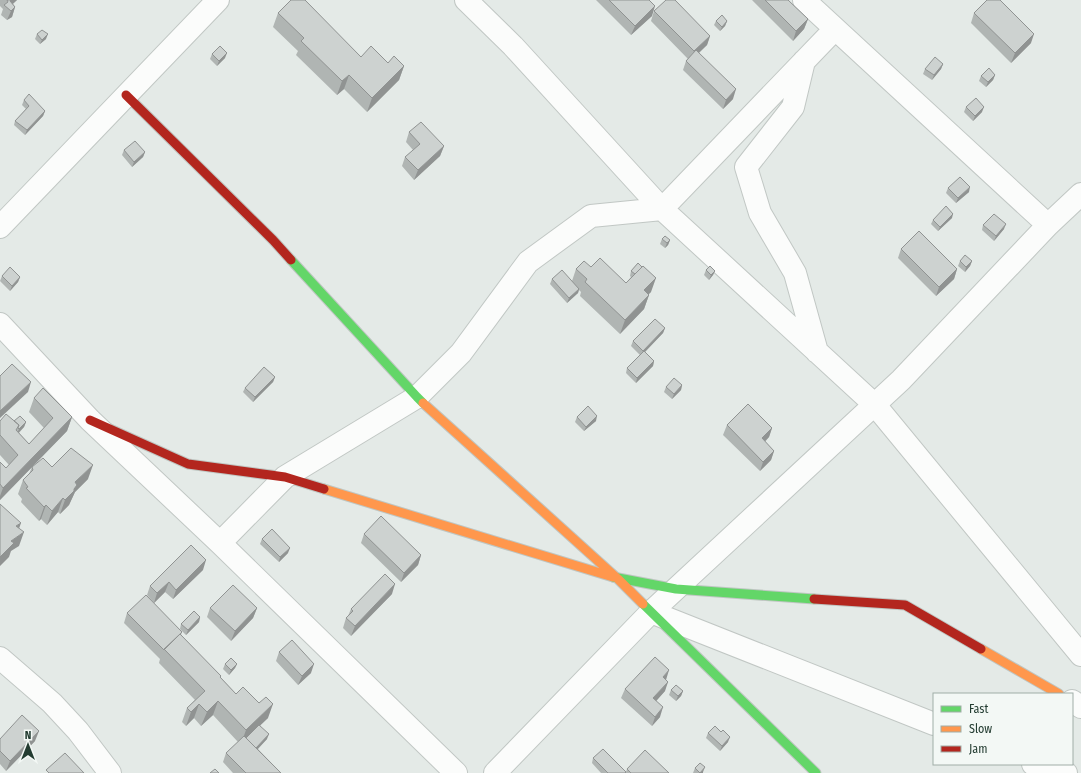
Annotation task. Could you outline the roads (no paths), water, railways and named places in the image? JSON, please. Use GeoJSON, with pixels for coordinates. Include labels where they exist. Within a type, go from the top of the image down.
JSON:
{"type":"FeatureCollection","features":[{"type":"Feature","properties":{"kind":"street"},"geometry":{"type":"LineString","coordinates":[[0,227],[218,0]]}},
{"type":"Feature","properties":{"kind":"street"},"geometry":{"type":"LineString","coordinates":[[466,0],[513,46],[662,209],[875,405],[1081,656]]}},
{"type":"Feature","properties":{"kind":"street"},"geometry":{"type":"LineString","coordinates":[[804,0],[1048,225]]}},
{"type":"Feature","properties":{"kind":"street"},"geometry":{"type":"LineString","coordinates":[[220,543],[285,477],[417,397],[461,353],[528,262],[590,216],[662,209],[835,29]]}},
{"type":"Feature","properties":{"kind":"street"},"geometry":{"type":"LineString","coordinates":[[804,61],[792,107],[746,167],[760,214],[795,273],[818,352]]}},
{"type":"Feature","properties":{"kind":"street"},"geometry":{"type":"LineString","coordinates":[[126,96],[273,240],[417,397],[618,579],[816,773]]}},
{"type":"Feature","properties":{"kind":"street"},"geometry":{"type":"LineString","coordinates":[[495,773],[676,588],[901,380],[1048,225],[1081,194]]}},
{"type":"Feature","properties":{"kind":"street"},"geometry":{"type":"LineString","coordinates":[[0,324],[90,420],[220,543],[456,773]]}},
{"type":"Feature","properties":{"kind":"street"},"geometry":{"type":"LineString","coordinates":[[90,420],[188,464],[285,477],[618,579],[676,588],[905,605],[1057,693]]}},
{"type":"Feature","properties":{"kind":"street"},"geometry":{"type":"LineString","coordinates":[[652,612],[933,724]]}},
{"type":"Feature","properties":{"kind":"street"},"geometry":{"type":"LineString","coordinates":[[0,658],[52,703],[78,731],[110,773]]}},
{"type":"Feature","properties":{"kind":"street"},"geometry":{"type":"LineString","coordinates":[[1037,765],[1066,773]]}}]}
